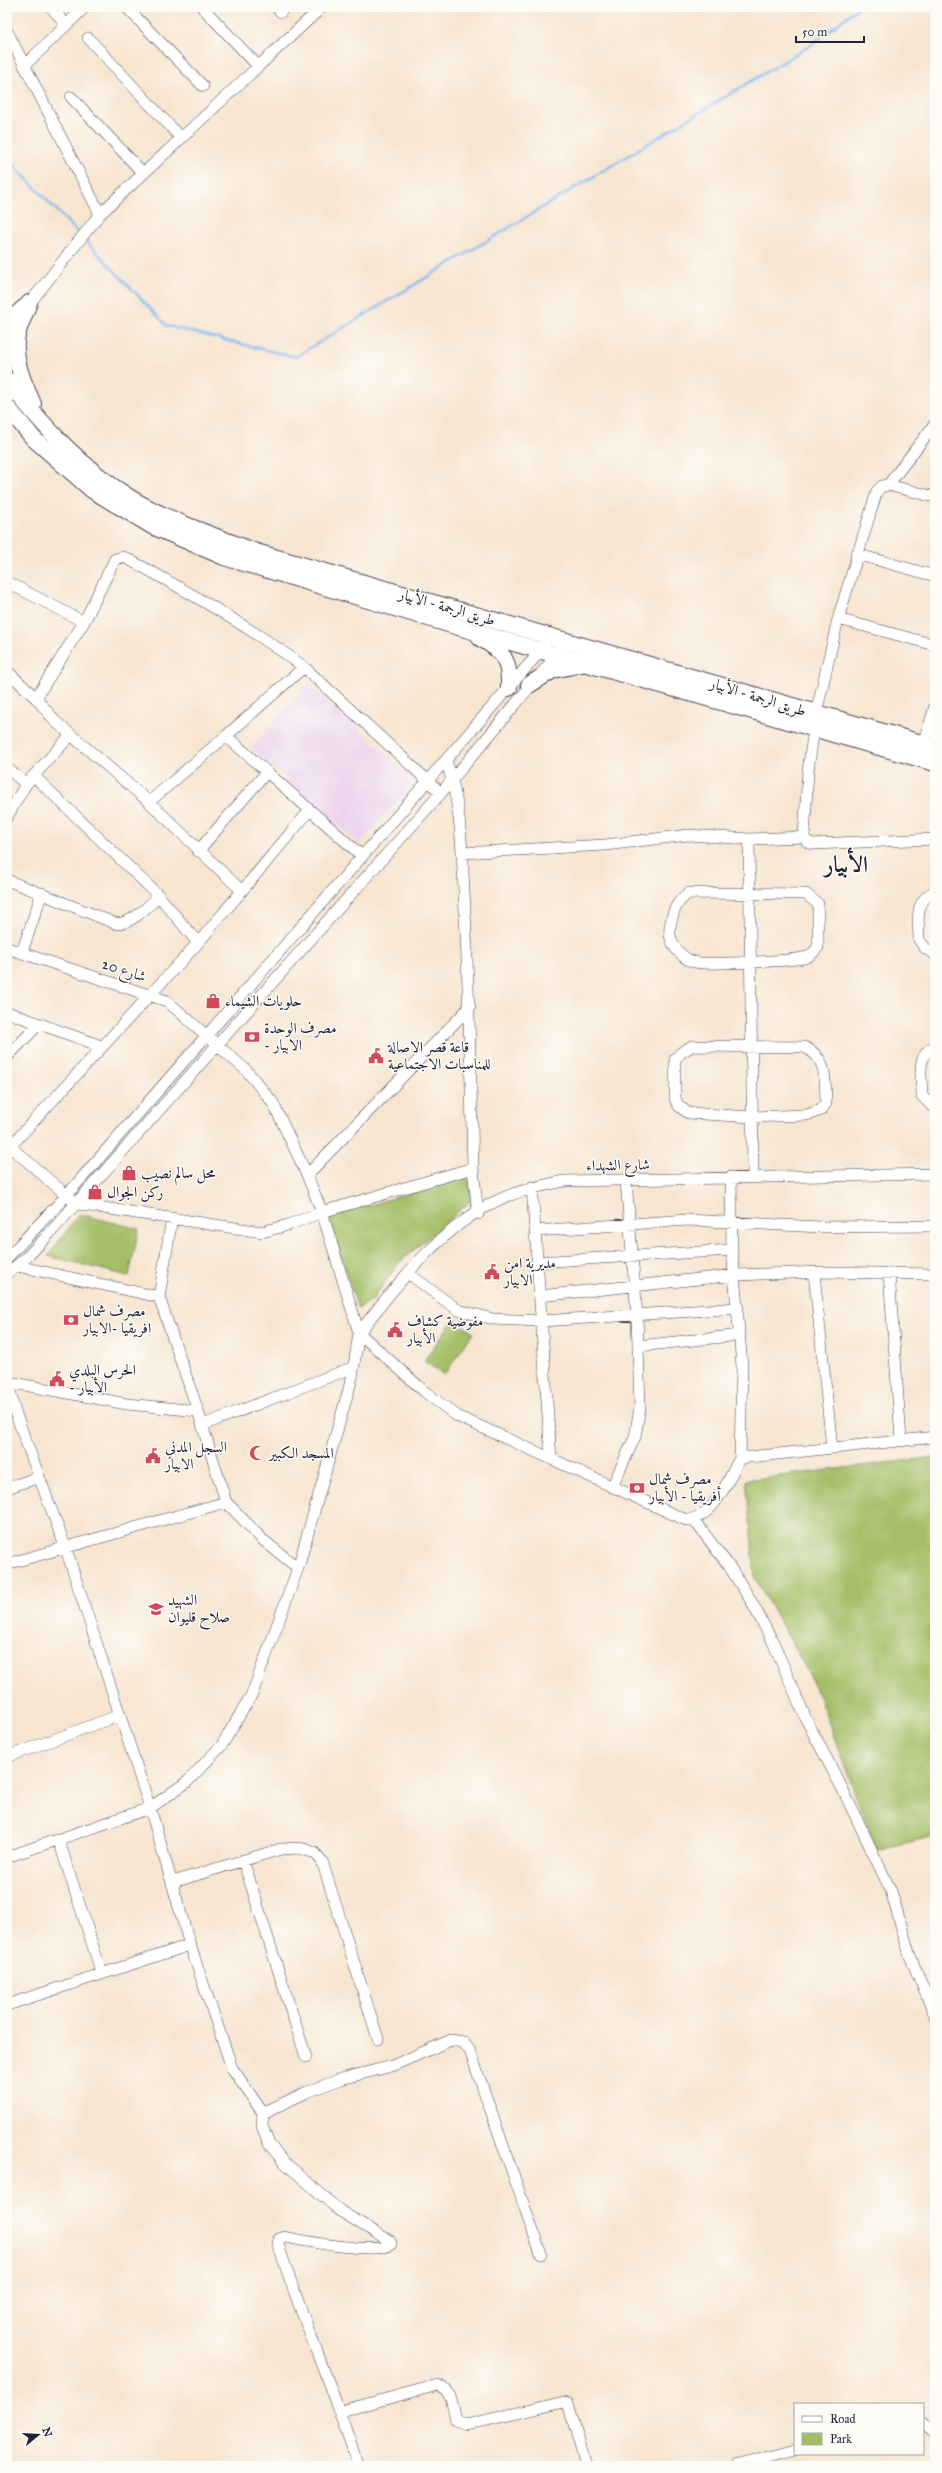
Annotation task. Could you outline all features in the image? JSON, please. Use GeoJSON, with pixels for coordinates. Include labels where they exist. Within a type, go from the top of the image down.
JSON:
{"type":"FeatureCollection","features":[{"type":"Feature","properties":{"kind":"highway"},"geometry":{"type":"LineString","coordinates":[[7,323],[29,303]]}},
{"type":"Feature","properties":{"kind":"highway"},"geometry":{"type":"LineString","coordinates":[[29,303],[17,336],[17,354],[21,375],[39,421]]}},
{"type":"Feature","properties":{"kind":"highway","name":"طريق الرجمة - الأبيار"},"geometry":{"type":"LineString","coordinates":[[7,380],[39,421],[69,451],[104,480],[133,500],[194,529],[256,552],[551,636],[815,721],[935,763]]}},
{"type":"Feature","properties":{"kind":"highway","name":"طريق الرجمة - الأبيار"},"geometry":{"type":"LineString","coordinates":[[7,406],[34,439],[71,473],[112,504],[152,526],[224,557],[465,629],[594,665],[815,721],[929,745]]}},
{"type":"Feature","properties":{"kind":"highway"},"geometry":{"type":"LineString","coordinates":[[465,629],[500,652],[508,666],[509,688]]}},
{"type":"Feature","properties":{"kind":"highway"},"geometry":{"type":"LineString","coordinates":[[529,685],[553,670],[566,666],[594,665]]}},
{"type":"Feature","properties":{"kind":"street"},"geometry":{"type":"LineString","coordinates":[[51,7],[66,25]]}},
{"type":"Feature","properties":{"kind":"street"},"geometry":{"type":"LineString","coordinates":[[24,66],[85,7]]}},
{"type":"Feature","properties":{"kind":"street"},"geometry":{"type":"LineString","coordinates":[[126,7],[203,86]]}},
{"type":"Feature","properties":{"kind":"street"},"geometry":{"type":"LineString","coordinates":[[202,7],[258,66]]}},
{"type":"Feature","properties":{"kind":"street"},"geometry":{"type":"LineString","coordinates":[[7,350],[29,303],[100,214],[322,7]]}},
{"type":"Feature","properties":{"kind":"street"},"geometry":{"type":"LineString","coordinates":[[7,31],[100,214]]}},
{"type":"Feature","properties":{"kind":"street"},"geometry":{"type":"LineString","coordinates":[[88,38],[181,138]]}},
{"type":"Feature","properties":{"kind":"street"},"geometry":{"type":"LineString","coordinates":[[71,97],[143,173]]}},
{"type":"Feature","properties":{"kind":"street"},"geometry":{"type":"LineString","coordinates":[[888,485],[935,424]]}},
{"type":"Feature","properties":{"kind":"street"},"geometry":{"type":"LineString","coordinates":[[924,438],[935,434]]}},
{"type":"Feature","properties":{"kind":"street"},"geometry":{"type":"LineString","coordinates":[[935,497],[888,485],[882,486],[877,491],[856,554],[838,619],[815,721],[804,837],[807,842],[813,844],[935,839]]}},
{"type":"Feature","properties":{"kind":"street"},"geometry":{"type":"LineString","coordinates":[[856,554],[935,576]]}},
{"type":"Feature","properties":{"kind":"street"},"geometry":{"type":"LineString","coordinates":[[36,698],[84,622],[115,559],[124,557],[186,590],[254,631],[304,667],[441,794]]}},
{"type":"Feature","properties":{"kind":"street"},"geometry":{"type":"LineString","coordinates":[[7,582],[84,622]]}},
{"type":"Feature","properties":{"kind":"street"},"geometry":{"type":"LineString","coordinates":[[838,619],[935,645]]}},
{"type":"Feature","properties":{"kind":"street"},"geometry":{"type":"LineString","coordinates":[[7,1274],[17,1266],[77,1204],[441,794],[529,685],[549,652],[551,636]]}},
{"type":"Feature","properties":{"kind":"street"},"geometry":{"type":"LineString","coordinates":[[7,1258],[66,1196],[509,688],[549,652],[568,642]]}},
{"type":"Feature","properties":{"kind":"street"},"geometry":{"type":"LineString","coordinates":[[149,802],[304,667]]}},
{"type":"Feature","properties":{"kind":"street"},"geometry":{"type":"LineString","coordinates":[[7,671],[36,698],[71,735],[149,802],[198,851],[242,891]]}},
{"type":"Feature","properties":{"kind":"street"},"geometry":{"type":"LineString","coordinates":[[929,745],[935,706]]}},
{"type":"Feature","properties":{"kind":"street"},"geometry":{"type":"LineString","coordinates":[[7,817],[30,780],[71,735]]}},
{"type":"Feature","properties":{"kind":"street"},"geometry":{"type":"LineString","coordinates":[[226,736],[362,856]]}},
{"type":"Feature","properties":{"kind":"street"},"geometry":{"type":"LineString","coordinates":[[446,761],[453,779],[462,853],[470,1007],[473,1168],[478,1214]]}},
{"type":"Feature","properties":{"kind":"street"},"geometry":{"type":"LineString","coordinates":[[7,768],[30,780],[159,896],[198,943]]}},
{"type":"Feature","properties":{"kind":"street"},"geometry":{"type":"LineString","coordinates":[[198,851],[267,772]]}},
{"type":"Feature","properties":{"kind":"street"},"geometry":{"type":"LineString","coordinates":[[310,810],[198,943],[152,995],[101,1046],[8,1147],[77,1204],[262,1232],[288,1225],[322,1212],[473,1168]]}},
{"type":"Feature","properties":{"kind":"street"},"geometry":{"type":"LineString","coordinates":[[462,853],[605,845],[688,835],[750,839],[804,837]]}},
{"type":"Feature","properties":{"kind":"street"},"geometry":{"type":"LineString","coordinates":[[750,839],[753,1176]]}},
{"type":"Feature","properties":{"kind":"street"},"geometry":{"type":"LineString","coordinates":[[7,880],[117,924],[126,923],[137,916],[159,896]]}},
{"type":"Feature","properties":{"kind":"street"},"geometry":{"type":"LineString","coordinates":[[935,891],[925,896],[919,904],[919,940],[926,949],[935,954]]}},
{"type":"Feature","properties":{"kind":"street"},"geometry":{"type":"LineString","coordinates":[[22,952],[42,893]]}},
{"type":"Feature","properties":{"kind":"street"},"geometry":{"type":"LineString","coordinates":[[688,893],[750,895],[806,894],[813,897],[818,904],[818,947],[806,957],[751,962],[695,962],[676,949],[669,934],[673,908],[688,893]]}},
{"type":"Feature","properties":{"kind":"street","name":"شارع 20"},"geometry":{"type":"LineString","coordinates":[[7,948],[152,995],[178,1009],[247,1071],[273,1103],[307,1175],[322,1212],[359,1333]]}},
{"type":"Feature","properties":{"kind":"street"},"geometry":{"type":"LineString","coordinates":[[307,1175],[470,1007]]}},
{"type":"Feature","properties":{"kind":"street"},"geometry":{"type":"LineString","coordinates":[[7,1012],[101,1046]]}},
{"type":"Feature","properties":{"kind":"street"},"geometry":{"type":"LineString","coordinates":[[7,1057],[39,1024]]}},
{"type":"Feature","properties":{"kind":"street"},"geometry":{"type":"LineString","coordinates":[[692,1046],[752,1048],[804,1048],[812,1051],[824,1067],[826,1103],[814,1114],[752,1117],[688,1113],[679,1106],[675,1099],[675,1059],[682,1052],[692,1046]]}},
{"type":"Feature","properties":{"kind":"street"},"geometry":{"type":"LineString","coordinates":[[935,1046],[926,1050],[921,1058],[922,1096],[935,1109]]}},
{"type":"Feature","properties":{"kind":"street","name":"شارع الشهداء"},"geometry":{"type":"LineString","coordinates":[[359,1333],[392,1290],[454,1228],[504,1198],[532,1187],[564,1181],[753,1176],[935,1174]]}},
{"type":"Feature","properties":{"kind":"street"},"geometry":{"type":"LineString","coordinates":[[359,1333],[425,1392],[457,1416],[686,1520],[693,1519],[714,1505],[740,1458],[742,1366],[736,1275],[732,1250],[731,1177]]}},
{"type":"Feature","properties":{"kind":"street"},"geometry":{"type":"LineString","coordinates":[[612,1486],[635,1437],[640,1407],[636,1286],[626,1180]]}},
{"type":"Feature","properties":{"kind":"street"},"geometry":{"type":"LineString","coordinates":[[532,1187],[551,1459]]}},
{"type":"Feature","properties":{"kind":"street"},"geometry":{"type":"LineString","coordinates":[[172,1218],[159,1297],[203,1425],[226,1502],[263,1540],[298,1568]]}},
{"type":"Feature","properties":{"kind":"street"},"geometry":{"type":"LineString","coordinates":[[535,1231],[687,1220],[731,1221],[821,1227],[935,1226]]}},
{"type":"Feature","properties":{"kind":"street"},"geometry":{"type":"LineString","coordinates":[[537,1262],[732,1250]]}},
{"type":"Feature","properties":{"kind":"street"},"geometry":{"type":"LineString","coordinates":[[17,1266],[159,1297]]}},
{"type":"Feature","properties":{"kind":"street"},"geometry":{"type":"LineString","coordinates":[[540,1296],[736,1275],[814,1272],[935,1274]]}},
{"type":"Feature","properties":{"kind":"street"},"geometry":{"type":"LineString","coordinates":[[814,1272],[832,1448]]}},
{"type":"Feature","properties":{"kind":"street"},"geometry":{"type":"LineString","coordinates":[[889,1273],[901,1440]]}},
{"type":"Feature","properties":{"kind":"street"},"geometry":{"type":"LineString","coordinates":[[408,1274],[458,1310],[494,1319],[542,1321],[738,1308]]}},
{"type":"Feature","properties":{"kind":"street"},"geometry":{"type":"LineString","coordinates":[[7,1857],[59,1841],[150,1808],[187,1782],[207,1763],[238,1720],[252,1694],[298,1568],[354,1367],[359,1333]]}},
{"type":"Feature","properties":{"kind":"street"},"geometry":{"type":"LineString","coordinates":[[639,1346],[740,1335]]}},
{"type":"Feature","properties":{"kind":"street"},"geometry":{"type":"LineString","coordinates":[[203,1425],[354,1367]]}},
{"type":"Feature","properties":{"kind":"street"},"geometry":{"type":"LineString","coordinates":[[198,1411],[127,1404],[8,1380],[11,1413],[39,1477],[66,1549],[150,1808],[173,1882],[190,1945],[232,2068],[263,2114],[262,2126],[269,2144],[283,2161],[340,2211],[390,2241],[391,2244],[384,2247],[343,2248],[285,2237],[279,2239],[278,2244],[296,2301],[340,2410],[358,2466]]}},
{"type":"Feature","properties":{"kind":"street"},"geometry":{"type":"LineString","coordinates":[[740,1458],[935,1437]]}},
{"type":"Feature","properties":{"kind":"street"},"geometry":{"type":"LineString","coordinates":[[7,1488],[39,1477]]}},
{"type":"Feature","properties":{"kind":"street"},"geometry":{"type":"LineString","coordinates":[[7,1564],[66,1549],[226,1502]]}},
{"type":"Feature","properties":{"kind":"street"},"geometry":{"type":"LineString","coordinates":[[693,1519],[746,1592],[773,1642],[806,1721],[844,1792],[890,1891],[910,1956],[935,2016]]}},
{"type":"Feature","properties":{"kind":"street"},"geometry":{"type":"LineString","coordinates":[[7,1757],[120,1715]]}},
{"type":"Feature","properties":{"kind":"street"},"geometry":{"type":"LineString","coordinates":[[59,1841],[102,1974]]}},
{"type":"Feature","properties":{"kind":"street"},"geometry":{"type":"LineString","coordinates":[[173,1882],[281,1849],[300,1848],[315,1853],[322,1861],[378,2039]]}},
{"type":"Feature","properties":{"kind":"street"},"geometry":{"type":"LineString","coordinates":[[243,1860],[306,2057]]}},
{"type":"Feature","properties":{"kind":"street"},"geometry":{"type":"LineString","coordinates":[[7,2005],[190,1945]]}},
{"type":"Feature","properties":{"kind":"street"},"geometry":{"type":"LineString","coordinates":[[263,2114],[307,2092],[341,2079],[392,2066],[451,2040],[463,2042],[470,2051],[541,2254]]}},
{"type":"Feature","properties":{"kind":"street"},"geometry":{"type":"LineString","coordinates":[[340,2410],[438,2385],[446,2388],[449,2393],[456,2420],[466,2425],[564,2402],[568,2403],[586,2466]]}},
{"type":"Feature","properties":{"kind":"street"},"geometry":{"type":"LineString","coordinates":[[924,2423],[935,2433]]}},
{"type":"Feature","properties":{"kind":"street"},"geometry":{"type":"LineString","coordinates":[[737,2466],[794,2450]]}},
{"type":"Feature","properties":{"kind":"shaded area"},"geometry":{"type":"Polygon","coordinates":[[[308,684],[416,780],[359,844],[251,748],[308,684]]]}},
{"type":"Feature","properties":{"kind":"green space"},"geometry":{"type":"Polygon","coordinates":[[[461,1177],[468,1178],[472,1200],[399,1263],[373,1299],[358,1309],[329,1218],[461,1177]]]}},
{"type":"Feature","properties":{"kind":"green space"},"geometry":{"type":"Polygon","coordinates":[[[79,1214],[139,1229],[129,1276],[48,1256],[79,1214]]]}},
{"type":"Feature","properties":{"kind":"green space"},"geometry":{"type":"Polygon","coordinates":[[[454,1319],[473,1333],[444,1375],[424,1361],[454,1319]]]}},
{"type":"Feature","properties":{"kind":"green space"},"geometry":{"type":"Polygon","coordinates":[[[935,1457],[935,1836],[876,1850],[813,1681],[755,1578],[746,1480],[935,1457]]]}},
{"type":"Feature","properties":{"kind":"waterway"},"geometry":{"type":"LineString","coordinates":[[84,239],[167,326],[295,357],[811,45],[859,7]]}},
{"type":"Feature","properties":{"kind":"waterway"},"geometry":{"type":"LineString","coordinates":[[7,158],[79,234]]}},
{"type":"Feature","properties":{"kind":"place","name":"حلويات الشيماء"},"geometry":{"type":"Point","coordinates":[213,1001]}},
{"type":"Feature","properties":{"kind":"place","name":"مصرف الوحدة - الابيار"},"geometry":{"type":"Point","coordinates":[252,1037]}},
{"type":"Feature","properties":{"kind":"place","name":"قاعة قصر الاصالة للمناسبات الاجتماعية"},"geometry":{"type":"Point","coordinates":[376,1056]}},
{"type":"Feature","properties":{"kind":"place","name":"محل سالم نصيب"},"geometry":{"type":"Point","coordinates":[129,1173]}},
{"type":"Feature","properties":{"kind":"place","name":"ركن الجوال"},"geometry":{"type":"Point","coordinates":[95,1192]}},
{"type":"Feature","properties":{"kind":"place","name":"مديرية امن الابيار"},"geometry":{"type":"Point","coordinates":[492,1272]}},
{"type":"Feature","properties":{"kind":"place","name":"مصرف شمال افريقيا -الابيار"},"geometry":{"type":"Point","coordinates":[71,1320]}},
{"type":"Feature","properties":{"kind":"place","name":"مفوضية كشاف الأبيار"},"geometry":{"type":"Point","coordinates":[395,1330]}},
{"type":"Feature","properties":{"kind":"place","name":"الحرس البلدي - الأبيار"},"geometry":{"type":"Point","coordinates":[57,1379]}},
{"type":"Feature","properties":{"kind":"place","name":"المسجد الكبير"},"geometry":{"type":"Point","coordinates":[257,1453]}},
{"type":"Feature","properties":{"kind":"place","name":"السجل المدني الابيار"},"geometry":{"type":"Point","coordinates":[153,1456]}},
{"type":"Feature","properties":{"kind":"place","name":"مصرف شمال أفريقيا - الأبيار"},"geometry":{"type":"Point","coordinates":[637,1488]}},
{"type":"Feature","properties":{"kind":"place","name":"الشهيد صلاح قليوان"},"geometry":{"type":"Point","coordinates":[156,1609]}},
{"type":"Feature","properties":{"kind":"district","name":"الأبيار"},"geometry":{"type":"Point","coordinates":[846,864]}}]}
